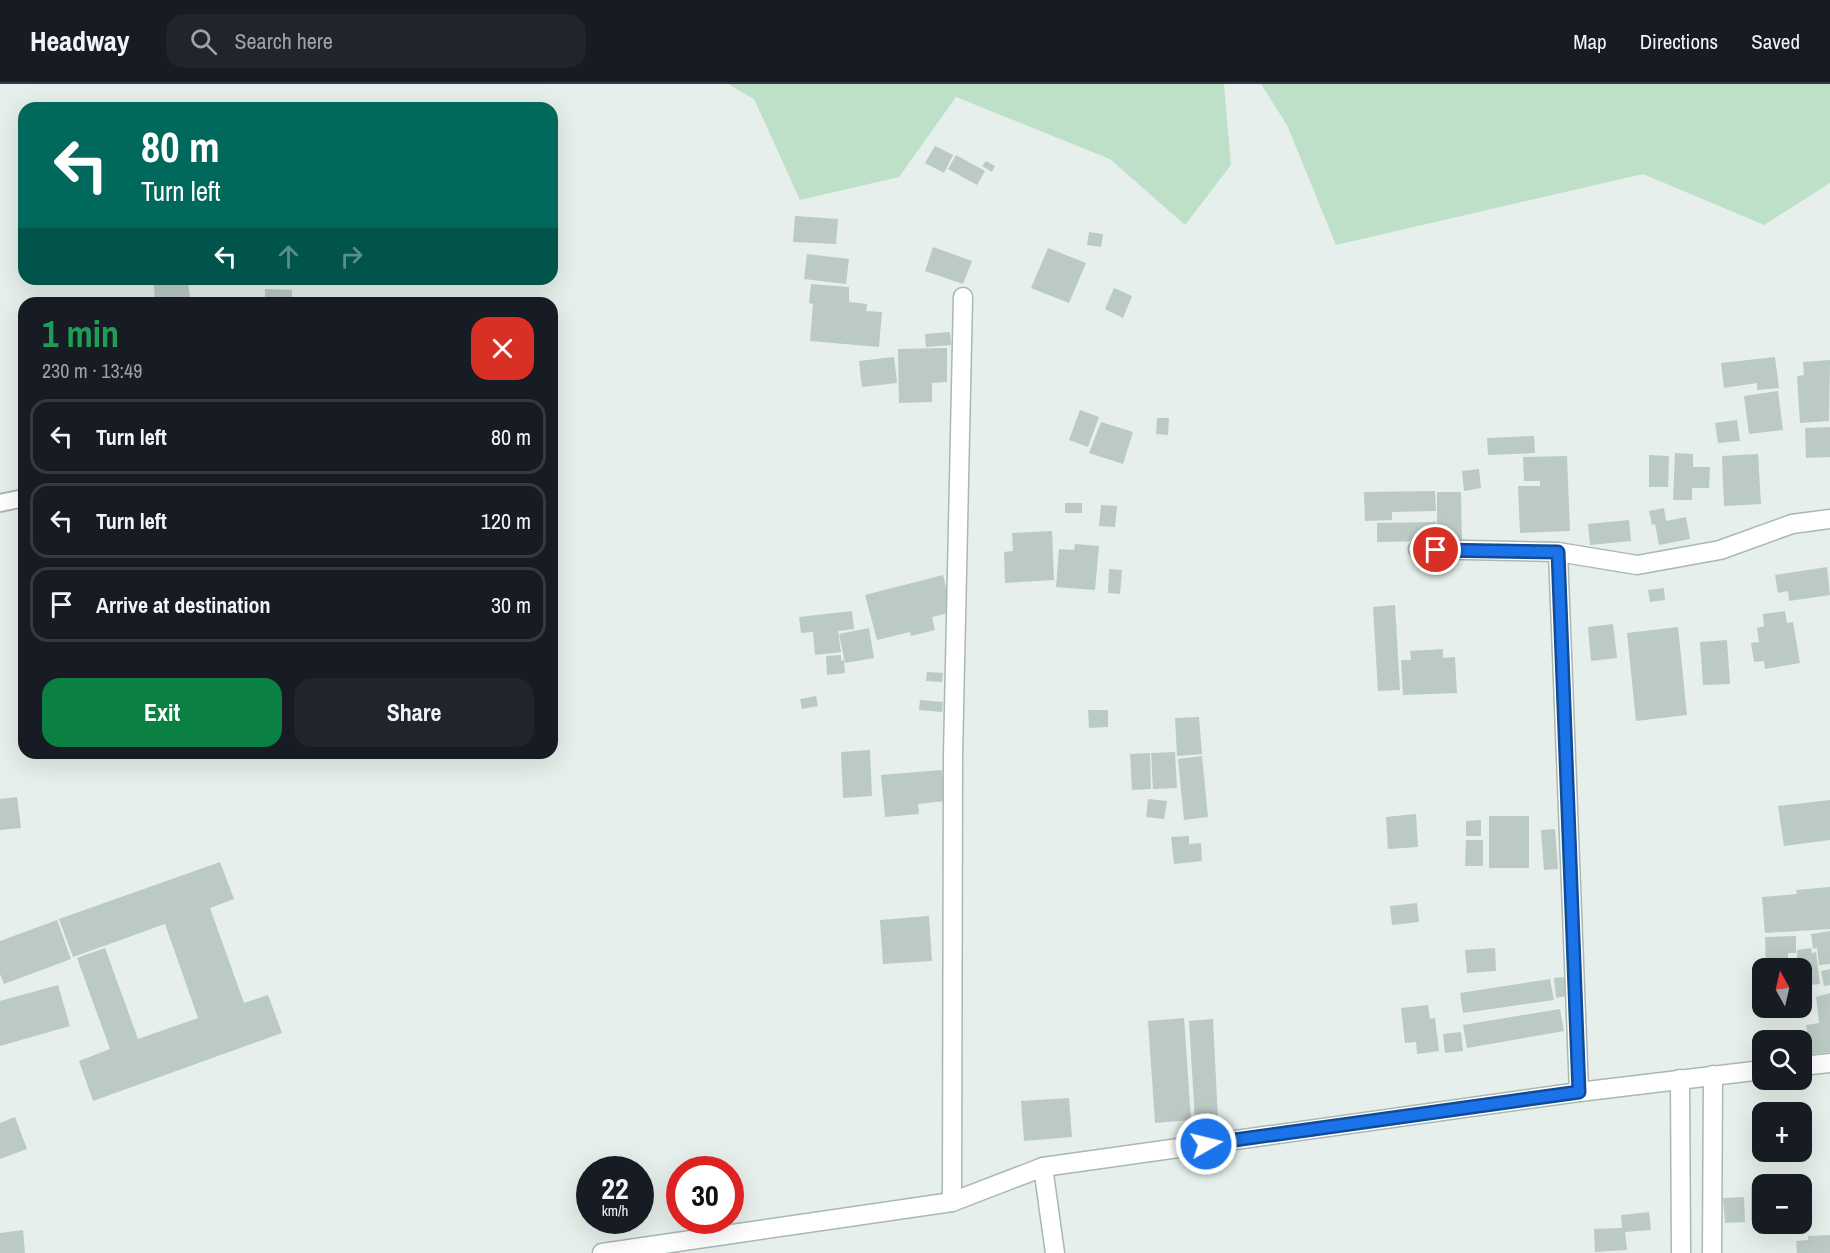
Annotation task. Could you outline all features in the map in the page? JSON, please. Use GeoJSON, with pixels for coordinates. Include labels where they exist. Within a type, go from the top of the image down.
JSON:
{"type":"FeatureCollection","features":[{"type":"Feature","properties":{"kind":"street"},"geometry":{"type":"LineString","coordinates":[[952,1202],[953,755],[963,297]]}},
{"type":"Feature","properties":{"kind":"street"},"geometry":{"type":"LineString","coordinates":[[1418,549],[1558,552],[1637,566],[1720,550],[1792,524],[1830,519]]}},
{"type":"Feature","properties":{"kind":"street"},"geometry":{"type":"LineString","coordinates":[[1558,552],[1579,1092]]}},
{"type":"Feature","properties":{"kind":"street"},"geometry":{"type":"LineString","coordinates":[[1812,1065],[1830,1063]]}},
{"type":"Feature","properties":{"kind":"street"},"geometry":{"type":"LineString","coordinates":[[602,1253],[952,1202],[1043,1167],[1579,1092],[1752,1071]]}},
{"type":"Feature","properties":{"kind":"street"},"geometry":{"type":"LineString","coordinates":[[1712,1253],[1713,1075]]}},
{"type":"Feature","properties":{"kind":"street"},"geometry":{"type":"LineString","coordinates":[[1680,1079],[1681,1253]]}},
{"type":"Feature","properties":{"kind":"street"},"geometry":{"type":"LineString","coordinates":[[1043,1167],[1055,1253]]}},
{"type":"Feature","properties":{"kind":"lane"},"geometry":{"type":"LineString","coordinates":[[0,503],[18,499]]}},
{"type":"Feature","properties":{"kind":"green space"},"geometry":{"type":"Polygon","coordinates":[[[728,84],[1224,84],[1231,165],[1185,225],[1110,159],[956,97],[899,177],[800,200],[754,99],[728,84]]]}},
{"type":"Feature","properties":{"kind":"green space"},"geometry":{"type":"Polygon","coordinates":[[[1261,84],[1830,84],[1830,183],[1764,225],[1643,174],[1336,245],[1287,125],[1261,84]]]}},
{"type":"Feature","properties":{"kind":"building"},"geometry":{"type":"Polygon","coordinates":[[[935,146],[953,155],[944,173],[925,163],[935,146]]]}},
{"type":"Feature","properties":{"kind":"building"},"geometry":{"type":"Polygon","coordinates":[[[956,155],[985,171],[977,185],[948,169],[956,155]]]}},
{"type":"Feature","properties":{"kind":"building"},"geometry":{"type":"Polygon","coordinates":[[[986,161],[995,166],[992,172],[982,166],[986,161]]]}},
{"type":"Feature","properties":{"kind":"building"},"geometry":{"type":"Polygon","coordinates":[[[795,216],[838,219],[836,244],[793,242],[795,216]]]}},
{"type":"Feature","properties":{"kind":"building"},"geometry":{"type":"Polygon","coordinates":[[[1089,232],[1103,234],[1101,247],[1087,245],[1089,232]]]}},
{"type":"Feature","properties":{"kind":"building"},"geometry":{"type":"Polygon","coordinates":[[[933,247],[972,261],[963,284],[925,271],[933,247]]]}},
{"type":"Feature","properties":{"kind":"building"},"geometry":{"type":"Polygon","coordinates":[[[1048,248],[1086,263],[1069,303],[1031,288],[1048,248]]]}},
{"type":"Feature","properties":{"kind":"building"},"geometry":{"type":"Polygon","coordinates":[[[807,254],[849,259],[846,284],[804,279],[807,254]]]}},
{"type":"Feature","properties":{"kind":"building"},"geometry":{"type":"Polygon","coordinates":[[[811,284],[849,287],[849,302],[867,304],[866,311],[882,312],[879,347],[810,341],[813,304],[809,303],[811,284]]]}},
{"type":"Feature","properties":{"kind":"building"},"geometry":{"type":"Polygon","coordinates":[[[154,285],[188,285],[190,297],[155,297],[154,285]]]}},
{"type":"Feature","properties":{"kind":"building"},"geometry":{"type":"Polygon","coordinates":[[[1114,288],[1132,296],[1123,318],[1105,309],[1114,288]]]}},
{"type":"Feature","properties":{"kind":"building"},"geometry":{"type":"Polygon","coordinates":[[[265,289],[292,290],[292,297],[265,297],[265,289]]]}},
{"type":"Feature","properties":{"kind":"building"},"geometry":{"type":"Polygon","coordinates":[[[950,332],[951,345],[926,347],[925,334],[950,332]]]}},
{"type":"Feature","properties":{"kind":"building"},"geometry":{"type":"Polygon","coordinates":[[[947,348],[947,382],[932,383],[932,402],[899,403],[898,349],[947,348]]]}},
{"type":"Feature","properties":{"kind":"building"},"geometry":{"type":"Polygon","coordinates":[[[894,357],[897,383],[862,387],[859,361],[894,357]]]}},
{"type":"Feature","properties":{"kind":"building"},"geometry":{"type":"Polygon","coordinates":[[[1775,357],[1779,388],[1757,390],[1757,383],[1724,388],[1721,363],[1775,357]]]}},
{"type":"Feature","properties":{"kind":"building"},"geometry":{"type":"Polygon","coordinates":[[[1830,360],[1829,421],[1800,423],[1797,376],[1804,375],[1803,362],[1830,360]]]}},
{"type":"Feature","properties":{"kind":"building"},"geometry":{"type":"Polygon","coordinates":[[[1778,391],[1783,430],[1749,434],[1744,396],[1778,391]]]}},
{"type":"Feature","properties":{"kind":"building"},"geometry":{"type":"Polygon","coordinates":[[[1080,410],[1099,417],[1088,447],[1069,440],[1080,410]]]}},
{"type":"Feature","properties":{"kind":"building"},"geometry":{"type":"Polygon","coordinates":[[[1157,418],[1169,418],[1168,435],[1156,434],[1157,418]]]}},
{"type":"Feature","properties":{"kind":"building"},"geometry":{"type":"Polygon","coordinates":[[[1737,420],[1740,441],[1718,443],[1715,423],[1737,420]]]}},
{"type":"Feature","properties":{"kind":"building"},"geometry":{"type":"Polygon","coordinates":[[[1101,422],[1133,432],[1123,464],[1089,453],[1101,422]]]}},
{"type":"Feature","properties":{"kind":"building"},"geometry":{"type":"Polygon","coordinates":[[[1830,427],[1830,457],[1806,458],[1805,428],[1830,427]]]}},
{"type":"Feature","properties":{"kind":"building"},"geometry":{"type":"Polygon","coordinates":[[[1534,436],[1535,453],[1488,455],[1487,438],[1534,436]]]}},
{"type":"Feature","properties":{"kind":"building"},"geometry":{"type":"Polygon","coordinates":[[[1675,453],[1693,454],[1693,467],[1710,467],[1709,488],[1692,488],[1692,500],[1673,500],[1675,453]]]}},
{"type":"Feature","properties":{"kind":"building"},"geometry":{"type":"Polygon","coordinates":[[[1758,454],[1761,504],[1724,506],[1722,456],[1758,454]]]}},
{"type":"Feature","properties":{"kind":"building"},"geometry":{"type":"Polygon","coordinates":[[[1649,455],[1669,456],[1668,487],[1649,487],[1649,455]]]}},
{"type":"Feature","properties":{"kind":"building"},"geometry":{"type":"Polygon","coordinates":[[[1567,456],[1570,531],[1520,533],[1518,486],[1540,486],[1540,481],[1524,481],[1523,457],[1567,456]]]}},
{"type":"Feature","properties":{"kind":"building"},"geometry":{"type":"Polygon","coordinates":[[[1479,469],[1481,488],[1464,491],[1462,471],[1479,469]]]}},
{"type":"Feature","properties":{"kind":"building"},"geometry":{"type":"Polygon","coordinates":[[[1435,491],[1436,511],[1392,512],[1392,520],[1365,521],[1364,492],[1435,491]]]}},
{"type":"Feature","properties":{"kind":"building"},"geometry":{"type":"Polygon","coordinates":[[[1437,492],[1461,492],[1462,544],[1437,544],[1437,492]]]}},
{"type":"Feature","properties":{"kind":"building"},"geometry":{"type":"Polygon","coordinates":[[[1065,503],[1082,503],[1082,513],[1065,513],[1065,503]]]}},
{"type":"Feature","properties":{"kind":"building"},"geometry":{"type":"Polygon","coordinates":[[[1101,505],[1117,506],[1115,527],[1099,526],[1101,505]]]}},
{"type":"Feature","properties":{"kind":"building"},"geometry":{"type":"Polygon","coordinates":[[[1664,508],[1666,521],[1686,517],[1690,539],[1659,545],[1655,524],[1652,525],[1649,511],[1664,508]]]}},
{"type":"Feature","properties":{"kind":"building"},"geometry":{"type":"Polygon","coordinates":[[[1629,520],[1631,541],[1590,545],[1588,524],[1629,520]]]}},
{"type":"Feature","properties":{"kind":"building"},"geometry":{"type":"Polygon","coordinates":[[[1436,522],[1436,541],[1377,542],[1377,523],[1436,522]]]}},
{"type":"Feature","properties":{"kind":"building"},"geometry":{"type":"Polygon","coordinates":[[[1052,531],[1054,580],[1005,583],[1004,552],[1013,551],[1012,533],[1052,531]]]}},
{"type":"Feature","properties":{"kind":"building"},"geometry":{"type":"Polygon","coordinates":[[[1075,544],[1099,546],[1095,590],[1056,587],[1059,549],[1074,550],[1075,544]]]}},
{"type":"Feature","properties":{"kind":"building"},"geometry":{"type":"Polygon","coordinates":[[[1827,567],[1830,595],[1789,601],[1788,591],[1778,593],[1775,575],[1827,567]]]}},
{"type":"Feature","properties":{"kind":"building"},"geometry":{"type":"Polygon","coordinates":[[[1109,569],[1122,570],[1120,594],[1108,593],[1109,569]]]}},
{"type":"Feature","properties":{"kind":"building"},"geometry":{"type":"Polygon","coordinates":[[[943,575],[952,612],[932,617],[935,630],[911,636],[910,632],[877,640],[865,595],[943,575]]]}},
{"type":"Feature","properties":{"kind":"building"},"geometry":{"type":"Polygon","coordinates":[[[1664,588],[1665,600],[1650,602],[1648,590],[1664,588]]]}},
{"type":"Feature","properties":{"kind":"building"},"geometry":{"type":"Polygon","coordinates":[[[1395,605],[1400,690],[1378,691],[1373,607],[1395,605]]]}},
{"type":"Feature","properties":{"kind":"building"},"geometry":{"type":"Polygon","coordinates":[[[852,611],[854,629],[838,631],[841,652],[815,655],[813,632],[801,633],[799,617],[852,611]]]}},
{"type":"Feature","properties":{"kind":"building"},"geometry":{"type":"Polygon","coordinates":[[[1785,611],[1787,623],[1793,622],[1800,663],[1765,669],[1764,661],[1754,662],[1751,643],[1759,642],[1757,628],[1764,626],[1763,614],[1785,611]]]}},
{"type":"Feature","properties":{"kind":"building"},"geometry":{"type":"Polygon","coordinates":[[[1613,624],[1617,658],[1591,661],[1588,627],[1613,624]]]}},
{"type":"Feature","properties":{"kind":"building"},"geometry":{"type":"Polygon","coordinates":[[[1678,627],[1687,715],[1636,721],[1627,633],[1678,627]]]}},
{"type":"Feature","properties":{"kind":"building"},"geometry":{"type":"Polygon","coordinates":[[[869,628],[874,658],[845,663],[839,634],[869,628]]]}},
{"type":"Feature","properties":{"kind":"building"},"geometry":{"type":"Polygon","coordinates":[[[1727,640],[1730,684],[1703,685],[1700,642],[1727,640]]]}},
{"type":"Feature","properties":{"kind":"building"},"geometry":{"type":"Polygon","coordinates":[[[1443,649],[1443,658],[1455,657],[1457,693],[1403,695],[1401,660],[1411,660],[1410,651],[1443,649]]]}},
{"type":"Feature","properties":{"kind":"building"},"geometry":{"type":"Polygon","coordinates":[[[841,655],[841,661],[844,660],[845,673],[827,675],[826,656],[841,655]]]}},
{"type":"Feature","properties":{"kind":"building"},"geometry":{"type":"Polygon","coordinates":[[[927,672],[943,673],[942,682],[926,681],[927,672]]]}},
{"type":"Feature","properties":{"kind":"building"},"geometry":{"type":"Polygon","coordinates":[[[816,696],[818,706],[802,709],[800,699],[816,696]]]}},
{"type":"Feature","properties":{"kind":"building"},"geometry":{"type":"Polygon","coordinates":[[[920,700],[943,702],[942,712],[919,710],[920,700]]]}},
{"type":"Feature","properties":{"kind":"building"},"geometry":{"type":"Polygon","coordinates":[[[1088,710],[1108,710],[1108,727],[1089,728],[1088,710]]]}},
{"type":"Feature","properties":{"kind":"building"},"geometry":{"type":"Polygon","coordinates":[[[1199,717],[1202,754],[1177,756],[1175,718],[1199,717]]]}},
{"type":"Feature","properties":{"kind":"building"},"geometry":{"type":"Polygon","coordinates":[[[870,750],[872,796],[843,798],[841,752],[870,750]]]}},
{"type":"Feature","properties":{"kind":"building"},"geometry":{"type":"Polygon","coordinates":[[[1175,752],[1177,788],[1153,789],[1151,753],[1175,752]]]}},
{"type":"Feature","properties":{"kind":"building"},"geometry":{"type":"Polygon","coordinates":[[[1150,753],[1151,789],[1132,790],[1130,754],[1150,753]]]}},
{"type":"Feature","properties":{"kind":"building"},"geometry":{"type":"Polygon","coordinates":[[[1202,756],[1208,817],[1184,820],[1178,759],[1202,756]]]}},
{"type":"Feature","properties":{"kind":"building"},"geometry":{"type":"Polygon","coordinates":[[[942,770],[945,801],[918,804],[919,814],[885,817],[881,775],[942,770]]]}},
{"type":"Feature","properties":{"kind":"building"},"geometry":{"type":"Polygon","coordinates":[[[17,797],[21,828],[0,830],[0,799],[17,797]]]}},
{"type":"Feature","properties":{"kind":"building"},"geometry":{"type":"Polygon","coordinates":[[[1148,799],[1167,801],[1164,819],[1146,817],[1148,799]]]}},
{"type":"Feature","properties":{"kind":"building"},"geometry":{"type":"Polygon","coordinates":[[[1830,800],[1830,840],[1784,846],[1778,806],[1830,800]]]}},
{"type":"Feature","properties":{"kind":"building"},"geometry":{"type":"Polygon","coordinates":[[[1416,814],[1418,847],[1388,849],[1386,817],[1416,814]]]}},
{"type":"Feature","properties":{"kind":"building"},"geometry":{"type":"Polygon","coordinates":[[[1489,816],[1529,816],[1529,868],[1489,868],[1489,816]]]}},
{"type":"Feature","properties":{"kind":"building"},"geometry":{"type":"Polygon","coordinates":[[[1481,820],[1481,836],[1466,836],[1466,821],[1481,820]]]}},
{"type":"Feature","properties":{"kind":"building"},"geometry":{"type":"Polygon","coordinates":[[[1555,829],[1558,869],[1544,870],[1541,830],[1555,829]]]}},
{"type":"Feature","properties":{"kind":"building"},"geometry":{"type":"Polygon","coordinates":[[[1189,836],[1189,844],[1201,843],[1202,861],[1174,864],[1171,837],[1189,836]]]}},
{"type":"Feature","properties":{"kind":"building"},"geometry":{"type":"Polygon","coordinates":[[[1466,840],[1483,840],[1483,866],[1465,866],[1466,840]]]}},
{"type":"Feature","properties":{"kind":"building"},"geometry":{"type":"Polygon","coordinates":[[[220,862],[234,899],[210,908],[244,1003],[268,995],[282,1033],[93,1101],[79,1061],[110,1049],[77,958],[105,948],[138,1039],[198,1018],[165,924],[73,957],[59,919],[220,862]]]}},
{"type":"Feature","properties":{"kind":"building"},"geometry":{"type":"Polygon","coordinates":[[[1830,887],[1830,929],[1765,933],[1762,897],[1797,894],[1796,890],[1830,887]]]}},
{"type":"Feature","properties":{"kind":"building"},"geometry":{"type":"Polygon","coordinates":[[[1417,903],[1419,922],[1392,925],[1390,906],[1417,903]]]}},
{"type":"Feature","properties":{"kind":"building"},"geometry":{"type":"Polygon","coordinates":[[[929,916],[932,961],[883,964],[880,920],[929,916]]]}},
{"type":"Feature","properties":{"kind":"building"},"geometry":{"type":"Polygon","coordinates":[[[57,920],[71,959],[4,984],[0,974],[0,941],[57,920]]]}},
{"type":"Feature","properties":{"kind":"building"},"geometry":{"type":"Polygon","coordinates":[[[1830,931],[1830,964],[1819,965],[1817,948],[1813,949],[1811,934],[1830,931]]]}},
{"type":"Feature","properties":{"kind":"building"},"geometry":{"type":"Polygon","coordinates":[[[1796,936],[1796,953],[1788,953],[1788,958],[1766,958],[1765,937],[1796,936]]]}},
{"type":"Feature","properties":{"kind":"building"},"geometry":{"type":"Polygon","coordinates":[[[1495,948],[1496,971],[1467,973],[1465,950],[1495,948]]]}},
{"type":"Feature","properties":{"kind":"building"},"geometry":{"type":"Polygon","coordinates":[[[1811,948],[1812,953],[1816,952],[1820,984],[1812,985],[1812,958],[1797,958],[1797,950],[1811,948]]]}},
{"type":"Feature","properties":{"kind":"building"},"geometry":{"type":"Polygon","coordinates":[[[1830,969],[1830,985],[1824,986],[1821,971],[1830,969]]]}},
{"type":"Feature","properties":{"kind":"building"},"geometry":{"type":"Polygon","coordinates":[[[1565,977],[1567,996],[1556,998],[1554,978],[1565,977]]]}},
{"type":"Feature","properties":{"kind":"building"},"geometry":{"type":"Polygon","coordinates":[[[1550,979],[1554,1000],[1463,1013],[1460,993],[1550,979]]]}},
{"type":"Feature","properties":{"kind":"building"},"geometry":{"type":"Polygon","coordinates":[[[58,985],[70,1026],[0,1046],[0,1001],[58,985]]]}},
{"type":"Feature","properties":{"kind":"building"},"geometry":{"type":"Polygon","coordinates":[[[1830,993],[1830,1052],[1812,1054],[1812,1030],[1807,1030],[1806,1025],[1819,1023],[1816,997],[1830,993]]]}},
{"type":"Feature","properties":{"kind":"building"},"geometry":{"type":"Polygon","coordinates":[[[1428,1005],[1430,1019],[1435,1018],[1439,1051],[1417,1054],[1416,1042],[1405,1043],[1401,1008],[1428,1005]]]}},
{"type":"Feature","properties":{"kind":"building"},"geometry":{"type":"Polygon","coordinates":[[[1560,1009],[1564,1031],[1467,1048],[1463,1025],[1560,1009]]]}},
{"type":"Feature","properties":{"kind":"building"},"geometry":{"type":"Polygon","coordinates":[[[1184,1018],[1191,1120],[1155,1123],[1148,1021],[1184,1018]]]}},
{"type":"Feature","properties":{"kind":"building"},"geometry":{"type":"Polygon","coordinates":[[[1213,1019],[1218,1120],[1195,1121],[1189,1021],[1213,1019]]]}},
{"type":"Feature","properties":{"kind":"building"},"geometry":{"type":"Polygon","coordinates":[[[1461,1032],[1463,1051],[1445,1053],[1443,1034],[1461,1032]]]}},
{"type":"Feature","properties":{"kind":"building"},"geometry":{"type":"Polygon","coordinates":[[[1069,1098],[1072,1137],[1024,1141],[1021,1101],[1069,1098]]]}},
{"type":"Feature","properties":{"kind":"building"},"geometry":{"type":"Polygon","coordinates":[[[15,1117],[27,1149],[0,1159],[0,1123],[15,1117]]]}},
{"type":"Feature","properties":{"kind":"building"},"geometry":{"type":"Polygon","coordinates":[[[1751,1185],[1752,1185],[1752,1221],[1751,1185]]]}},
{"type":"Feature","properties":{"kind":"building"},"geometry":{"type":"Polygon","coordinates":[[[1744,1197],[1745,1222],[1725,1223],[1723,1198],[1744,1197]]]}},
{"type":"Feature","properties":{"kind":"building"},"geometry":{"type":"Polygon","coordinates":[[[1649,1212],[1651,1230],[1625,1232],[1627,1250],[1595,1252],[1594,1229],[1622,1228],[1621,1215],[1649,1212]]]}},
{"type":"Feature","properties":{"kind":"building"},"geometry":{"type":"Polygon","coordinates":[[[23,1230],[25,1253],[0,1253],[0,1233],[23,1230]]]}},
{"type":"Feature","properties":{"kind":"building"},"geometry":{"type":"Polygon","coordinates":[[[1830,1235],[1830,1253],[1797,1253],[1796,1241],[1808,1240],[1808,1236],[1830,1235]]]}},
{"type":"Feature","properties":{"kind":"route"},"geometry":{"type":"LineString","coordinates":[[1206,1144],[1579,1092],[1558,552],[1436,550]]}}]}
